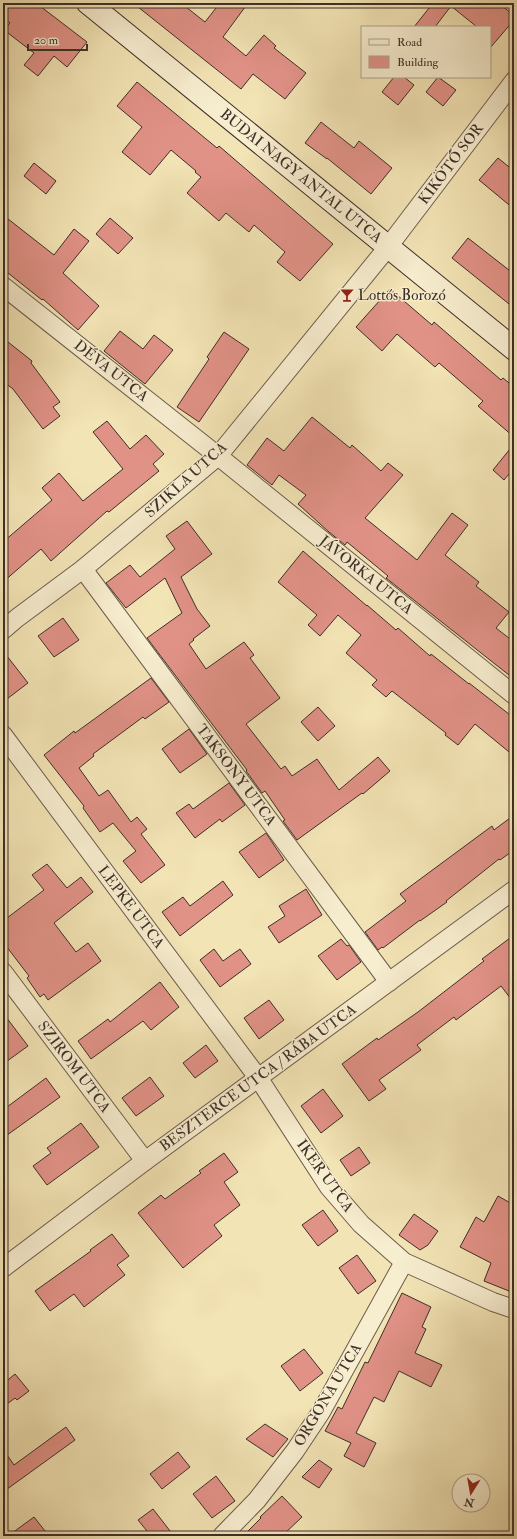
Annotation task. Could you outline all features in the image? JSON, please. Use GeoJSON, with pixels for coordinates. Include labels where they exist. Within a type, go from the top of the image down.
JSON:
{"type":"FeatureCollection","features":[{"type":"Feature","properties":{"kind":"main road","name":"BUDAI NAGY ANTAL UTCA"},"geometry":{"type":"LineString","coordinates":[[88,3],[514,349]]}},
{"type":"Feature","properties":{"kind":"street","name":"KIKÖTŐ SOR"},"geometry":{"type":"LineString","coordinates":[[388,247],[514,81]]}},
{"type":"Feature","properties":{"kind":"street","name":"SZIKLA UTCA"},"geometry":{"type":"LineString","coordinates":[[3,630],[82,569],[218,456],[388,247]]}},
{"type":"Feature","properties":{"kind":"street","name":"DÉVA UTCA"},"geometry":{"type":"LineString","coordinates":[[3,286],[218,456]]}},
{"type":"Feature","properties":{"kind":"street","name":"JÁVORKA UTCA"},"geometry":{"type":"LineString","coordinates":[[218,456],[514,695]]}},
{"type":"Feature","properties":{"kind":"street","name":"TAKSONY UTCA"},"geometry":{"type":"LineString","coordinates":[[82,569],[389,982]]}},
{"type":"Feature","properties":{"kind":"street","name":"LEPKE UTCA"},"geometry":{"type":"LineString","coordinates":[[3,735],[259,1079]]}},
{"type":"Feature","properties":{"kind":"street","name":"BESZTERCE UTCA / RÁBA UTCA"},"geometry":{"type":"LineString","coordinates":[[3,1268],[145,1161],[259,1079],[514,890]]}},
{"type":"Feature","properties":{"kind":"street","name":"SZIROM UTCA"},"geometry":{"type":"LineString","coordinates":[[3,972],[145,1161]]}},
{"type":"Feature","properties":{"kind":"street","name":"IKER UTCA"},"geometry":{"type":"LineString","coordinates":[[259,1079],[330,1188],[361,1224],[404,1262],[493,1302],[514,1309]]}},
{"type":"Feature","properties":{"kind":"street","name":"ORGONA UTCA"},"geometry":{"type":"LineString","coordinates":[[222,1536],[257,1500],[295,1451],[321,1412],[404,1262]]}},
{"type":"Feature","properties":{"kind":"building"},"geometry":{"type":"Polygon","coordinates":[[[3,3],[36,3],[87,42],[67,67],[54,56],[38,76],[24,65],[34,53],[4,30],[10,23],[3,18],[3,3]]]}},
{"type":"Feature","properties":{"kind":"building"},"geometry":{"type":"Polygon","coordinates":[[[133,3],[181,3],[205,22],[220,3],[248,3],[223,37],[246,56],[264,35],[276,46],[274,48],[306,73],[285,99],[253,74],[241,89],[133,3]]]}},
{"type":"Feature","properties":{"kind":"building"},"geometry":{"type":"Polygon","coordinates":[[[433,3],[499,3],[514,16],[514,20],[491,47],[491,26],[476,26],[451,6],[436,26],[415,26],[433,3]]]}},
{"type":"Feature","properties":{"kind":"building"},"geometry":{"type":"Polygon","coordinates":[[[393,78],[405,78],[414,85],[398,105],[382,92],[393,78]]]}},
{"type":"Feature","properties":{"kind":"building"},"geometry":{"type":"Polygon","coordinates":[[[437,78],[456,90],[443,106],[426,92],[437,78]]]}},
{"type":"Feature","properties":{"kind":"building"},"geometry":{"type":"Polygon","coordinates":[[[137,82],[217,148],[219,146],[333,244],[300,281],[277,262],[285,252],[254,225],[249,232],[226,213],[219,221],[187,193],[201,177],[171,150],[150,175],[122,152],[142,127],[117,106],[137,82]]]}},
{"type":"Feature","properties":{"kind":"building"},"geometry":{"type":"Polygon","coordinates":[[[321,122],[354,148],[359,141],[392,168],[371,194],[327,158],[305,143],[321,122]]]}},
{"type":"Feature","properties":{"kind":"building"},"geometry":{"type":"Polygon","coordinates":[[[498,158],[514,171],[514,209],[479,180],[498,158]]]}},
{"type":"Feature","properties":{"kind":"building"},"geometry":{"type":"Polygon","coordinates":[[[34,163],[56,181],[46,194],[24,176],[34,163]]]}},
{"type":"Feature","properties":{"kind":"building"},"geometry":{"type":"Polygon","coordinates":[[[3,215],[54,255],[74,229],[89,241],[63,273],[99,306],[78,330],[43,299],[42,300],[3,269],[3,215]]]}},
{"type":"Feature","properties":{"kind":"building"},"geometry":{"type":"Polygon","coordinates":[[[110,218],[133,238],[118,254],[96,234],[110,218]]]}},
{"type":"Feature","properties":{"kind":"building"},"geometry":{"type":"Polygon","coordinates":[[[468,238],[514,274],[514,308],[452,258],[468,238]]]}},
{"type":"Feature","properties":{"kind":"building"},"geometry":{"type":"Polygon","coordinates":[[[390,289],[432,325],[434,322],[501,380],[503,378],[514,387],[514,437],[478,406],[483,401],[439,363],[435,367],[397,334],[382,351],[356,327],[390,289]]]}},
{"type":"Feature","properties":{"kind":"building"},"geometry":{"type":"Polygon","coordinates":[[[120,331],[143,349],[154,335],[173,350],[145,384],[104,351],[120,331]]]}},
{"type":"Feature","properties":{"kind":"building"},"geometry":{"type":"Polygon","coordinates":[[[224,332],[249,349],[199,422],[177,407],[209,359],[207,357],[224,332]]]}},
{"type":"Feature","properties":{"kind":"building"},"geometry":{"type":"Polygon","coordinates":[[[3,338],[32,361],[31,363],[60,402],[53,407],[60,416],[43,429],[13,389],[3,381],[3,338]]]}},
{"type":"Feature","properties":{"kind":"building"},"geometry":{"type":"Polygon","coordinates":[[[312,417],[350,448],[352,445],[381,471],[388,463],[403,475],[365,518],[417,560],[452,513],[468,525],[445,555],[479,582],[476,586],[509,612],[496,628],[514,642],[514,679],[386,578],[388,576],[347,542],[345,545],[329,532],[298,504],[306,495],[279,475],[272,485],[247,465],[267,438],[284,451],[312,417]]]}},
{"type":"Feature","properties":{"kind":"building"},"geometry":{"type":"Polygon","coordinates":[[[107,421],[130,449],[146,435],[164,454],[153,464],[159,471],[109,512],[107,511],[51,561],[41,549],[3,582],[3,542],[52,500],[42,488],[59,473],[83,501],[123,469],[93,432],[107,421]]]}},
{"type":"Feature","properties":{"kind":"building"},"geometry":{"type":"Polygon","coordinates":[[[514,444],[514,468],[504,480],[493,470],[514,444]]]}},
{"type":"Feature","properties":{"kind":"building"},"geometry":{"type":"Polygon","coordinates":[[[187,521],[212,554],[181,577],[197,609],[210,626],[189,644],[206,669],[244,642],[254,655],[250,658],[280,698],[246,724],[281,769],[285,766],[292,776],[317,759],[339,790],[378,757],[390,771],[363,794],[362,793],[297,840],[283,821],[285,820],[265,791],[262,793],[246,771],[247,770],[147,638],[182,613],[165,578],[126,608],[106,583],[130,565],[140,577],[175,549],[166,536],[187,521]]]}},
{"type":"Feature","properties":{"kind":"building"},"geometry":{"type":"Polygon","coordinates":[[[303,551],[396,630],[398,628],[430,656],[431,654],[514,718],[514,756],[475,724],[458,745],[445,735],[446,733],[392,691],[386,697],[372,685],[377,680],[346,653],[361,635],[338,615],[320,636],[308,625],[317,615],[278,582],[303,551]]]}},
{"type":"Feature","properties":{"kind":"building"},"geometry":{"type":"Polygon","coordinates":[[[63,618],[79,640],[54,657],[38,636],[63,618]]]}},
{"type":"Feature","properties":{"kind":"building"},"geometry":{"type":"Polygon","coordinates":[[[3,651],[28,683],[3,702],[3,651]]]}},
{"type":"Feature","properties":{"kind":"building"},"geometry":{"type":"Polygon","coordinates":[[[151,678],[169,702],[145,719],[143,717],[93,754],[94,756],[79,768],[99,796],[108,790],[131,822],[137,817],[147,829],[141,834],[165,865],[141,883],[123,861],[136,851],[113,823],[100,832],[83,808],[84,806],[44,755],[74,731],[75,733],[151,678]]]}},
{"type":"Feature","properties":{"kind":"building"},"geometry":{"type":"Polygon","coordinates":[[[318,707],[335,726],[318,741],[301,722],[318,707]]]}},
{"type":"Feature","properties":{"kind":"building"},"geometry":{"type":"Polygon","coordinates":[[[189,729],[207,754],[180,773],[162,749],[189,729]]]}},
{"type":"Feature","properties":{"kind":"building"},"geometry":{"type":"Polygon","coordinates":[[[229,783],[245,805],[222,822],[220,819],[195,838],[176,813],[189,804],[193,809],[229,783]]]}},
{"type":"Feature","properties":{"kind":"building"},"geometry":{"type":"Polygon","coordinates":[[[514,815],[514,850],[500,860],[499,859],[446,901],[447,902],[383,948],[382,947],[378,950],[365,932],[406,901],[400,894],[492,826],[494,830],[514,815]]]}},
{"type":"Feature","properties":{"kind":"building"},"geometry":{"type":"Polygon","coordinates":[[[266,833],[284,860],[259,878],[239,852],[266,833]]]}},
{"type":"Feature","properties":{"kind":"building"},"geometry":{"type":"Polygon","coordinates":[[[47,864],[67,888],[81,877],[93,892],[54,923],[76,952],[88,943],[101,961],[48,1000],[44,994],[40,997],[27,978],[29,976],[3,942],[3,921],[44,890],[32,875],[47,864]]]}},
{"type":"Feature","properties":{"kind":"building"},"geometry":{"type":"Polygon","coordinates":[[[223,881],[233,895],[180,936],[162,912],[183,897],[190,906],[223,881]]]}},
{"type":"Feature","properties":{"kind":"building"},"geometry":{"type":"Polygon","coordinates":[[[306,889],[322,915],[279,943],[268,927],[285,916],[279,906],[306,889]]]}},
{"type":"Feature","properties":{"kind":"building"},"geometry":{"type":"Polygon","coordinates":[[[514,935],[514,1003],[501,986],[456,1020],[454,1017],[417,1045],[421,1050],[379,1080],[386,1089],[369,1101],[342,1064],[377,1038],[378,1040],[418,1012],[484,961],[482,959],[514,935]]]}},
{"type":"Feature","properties":{"kind":"building"},"geometry":{"type":"Polygon","coordinates":[[[341,939],[347,946],[349,945],[361,962],[337,980],[318,956],[341,939]]]}},
{"type":"Feature","properties":{"kind":"building"},"geometry":{"type":"Polygon","coordinates":[[[214,949],[223,961],[240,949],[251,964],[220,987],[200,960],[214,949]]]}},
{"type":"Feature","properties":{"kind":"building"},"geometry":{"type":"Polygon","coordinates":[[[160,982],[179,1007],[151,1030],[143,1021],[91,1059],[78,1041],[108,1019],[110,1022],[160,982]]]}},
{"type":"Feature","properties":{"kind":"building"},"geometry":{"type":"Polygon","coordinates":[[[269,1000],[284,1020],[259,1039],[244,1018],[269,1000]]]}},
{"type":"Feature","properties":{"kind":"building"},"geometry":{"type":"Polygon","coordinates":[[[3,1013],[28,1046],[3,1064],[3,1013]]]}},
{"type":"Feature","properties":{"kind":"building"},"geometry":{"type":"Polygon","coordinates":[[[206,1045],[218,1061],[195,1078],[183,1063],[206,1045]]]}},
{"type":"Feature","properties":{"kind":"building"},"geometry":{"type":"Polygon","coordinates":[[[150,1077],[164,1096],[136,1116],[122,1098],[150,1077]]]}},
{"type":"Feature","properties":{"kind":"building"},"geometry":{"type":"Polygon","coordinates":[[[46,1078],[60,1097],[3,1138],[3,1110],[46,1078]]]}},
{"type":"Feature","properties":{"kind":"building"},"geometry":{"type":"Polygon","coordinates":[[[323,1089],[343,1116],[321,1133],[301,1106],[323,1089]]]}},
{"type":"Feature","properties":{"kind":"building"},"geometry":{"type":"Polygon","coordinates":[[[81,1123],[99,1147],[47,1185],[33,1166],[51,1153],[47,1148],[81,1123]]]}},
{"type":"Feature","properties":{"kind":"building"},"geometry":{"type":"Polygon","coordinates":[[[359,1147],[370,1163],[351,1176],[340,1160],[359,1147]]]}},
{"type":"Feature","properties":{"kind":"building"},"geometry":{"type":"Polygon","coordinates":[[[224,1153],[238,1172],[224,1182],[240,1205],[214,1225],[222,1236],[183,1268],[138,1213],[161,1195],[165,1199],[201,1173],[199,1171],[224,1153]]]}},
{"type":"Feature","properties":{"kind":"building"},"geometry":{"type":"Polygon","coordinates":[[[498,1196],[514,1205],[514,1293],[484,1281],[491,1263],[460,1247],[476,1217],[484,1222],[498,1196]]]}},
{"type":"Feature","properties":{"kind":"building"},"geometry":{"type":"Polygon","coordinates":[[[323,1210],[338,1231],[318,1246],[302,1225],[323,1210]]]}},
{"type":"Feature","properties":{"kind":"building"},"geometry":{"type":"Polygon","coordinates":[[[414,1214],[438,1231],[428,1245],[420,1250],[399,1235],[414,1214]]]}},
{"type":"Feature","properties":{"kind":"building"},"geometry":{"type":"Polygon","coordinates":[[[112,1234],[129,1256],[117,1265],[125,1275],[84,1307],[74,1294],[50,1311],[35,1291],[112,1234]]]}},
{"type":"Feature","properties":{"kind":"building"},"geometry":{"type":"Polygon","coordinates":[[[357,1255],[376,1281],[358,1294],[339,1268],[357,1255]]]}},
{"type":"Feature","properties":{"kind":"building"},"geometry":{"type":"Polygon","coordinates":[[[402,1293],[431,1307],[422,1327],[426,1329],[415,1353],[442,1365],[431,1387],[399,1371],[384,1402],[374,1397],[356,1433],[376,1443],[364,1467],[344,1456],[351,1443],[325,1431],[338,1407],[342,1409],[365,1362],[368,1363],[402,1293]]]}},
{"type":"Feature","properties":{"kind":"building"},"geometry":{"type":"Polygon","coordinates":[[[304,1349],[323,1373],[300,1391],[281,1366],[304,1349]]]}},
{"type":"Feature","properties":{"kind":"building"},"geometry":{"type":"Polygon","coordinates":[[[15,1374],[29,1391],[17,1400],[15,1398],[3,1407],[3,1384],[15,1374]]]}},
{"type":"Feature","properties":{"kind":"building"},"geometry":{"type":"Polygon","coordinates":[[[265,1424],[288,1439],[273,1457],[246,1439],[265,1424]]]}},
{"type":"Feature","properties":{"kind":"building"},"geometry":{"type":"Polygon","coordinates":[[[66,1427],[75,1440],[3,1492],[3,1449],[14,1465],[66,1427]]]}},
{"type":"Feature","properties":{"kind":"building"},"geometry":{"type":"Polygon","coordinates":[[[178,1452],[190,1467],[162,1489],[150,1474],[178,1452]]]}},
{"type":"Feature","properties":{"kind":"building"},"geometry":{"type":"Polygon","coordinates":[[[319,1460],[332,1469],[319,1488],[302,1477],[319,1460]]]}},
{"type":"Feature","properties":{"kind":"building"},"geometry":{"type":"Polygon","coordinates":[[[216,1476],[235,1501],[212,1518],[193,1494],[216,1476]]]}},
{"type":"Feature","properties":{"kind":"building"},"geometry":{"type":"Polygon","coordinates":[[[282,1496],[302,1517],[282,1536],[243,1536],[261,1518],[260,1517],[282,1496]]]}},
{"type":"Feature","properties":{"kind":"building"},"geometry":{"type":"Polygon","coordinates":[[[153,1509],[174,1536],[151,1536],[138,1520],[153,1509]]]}},
{"type":"Feature","properties":{"kind":"building"},"geometry":{"type":"Polygon","coordinates":[[[34,1517],[49,1536],[8,1536],[34,1517]]]}},
{"type":"Feature","properties":{"kind":"place","name":"Lottós Borozó"},"geometry":{"type":"Point","coordinates":[347,295]}}]}
